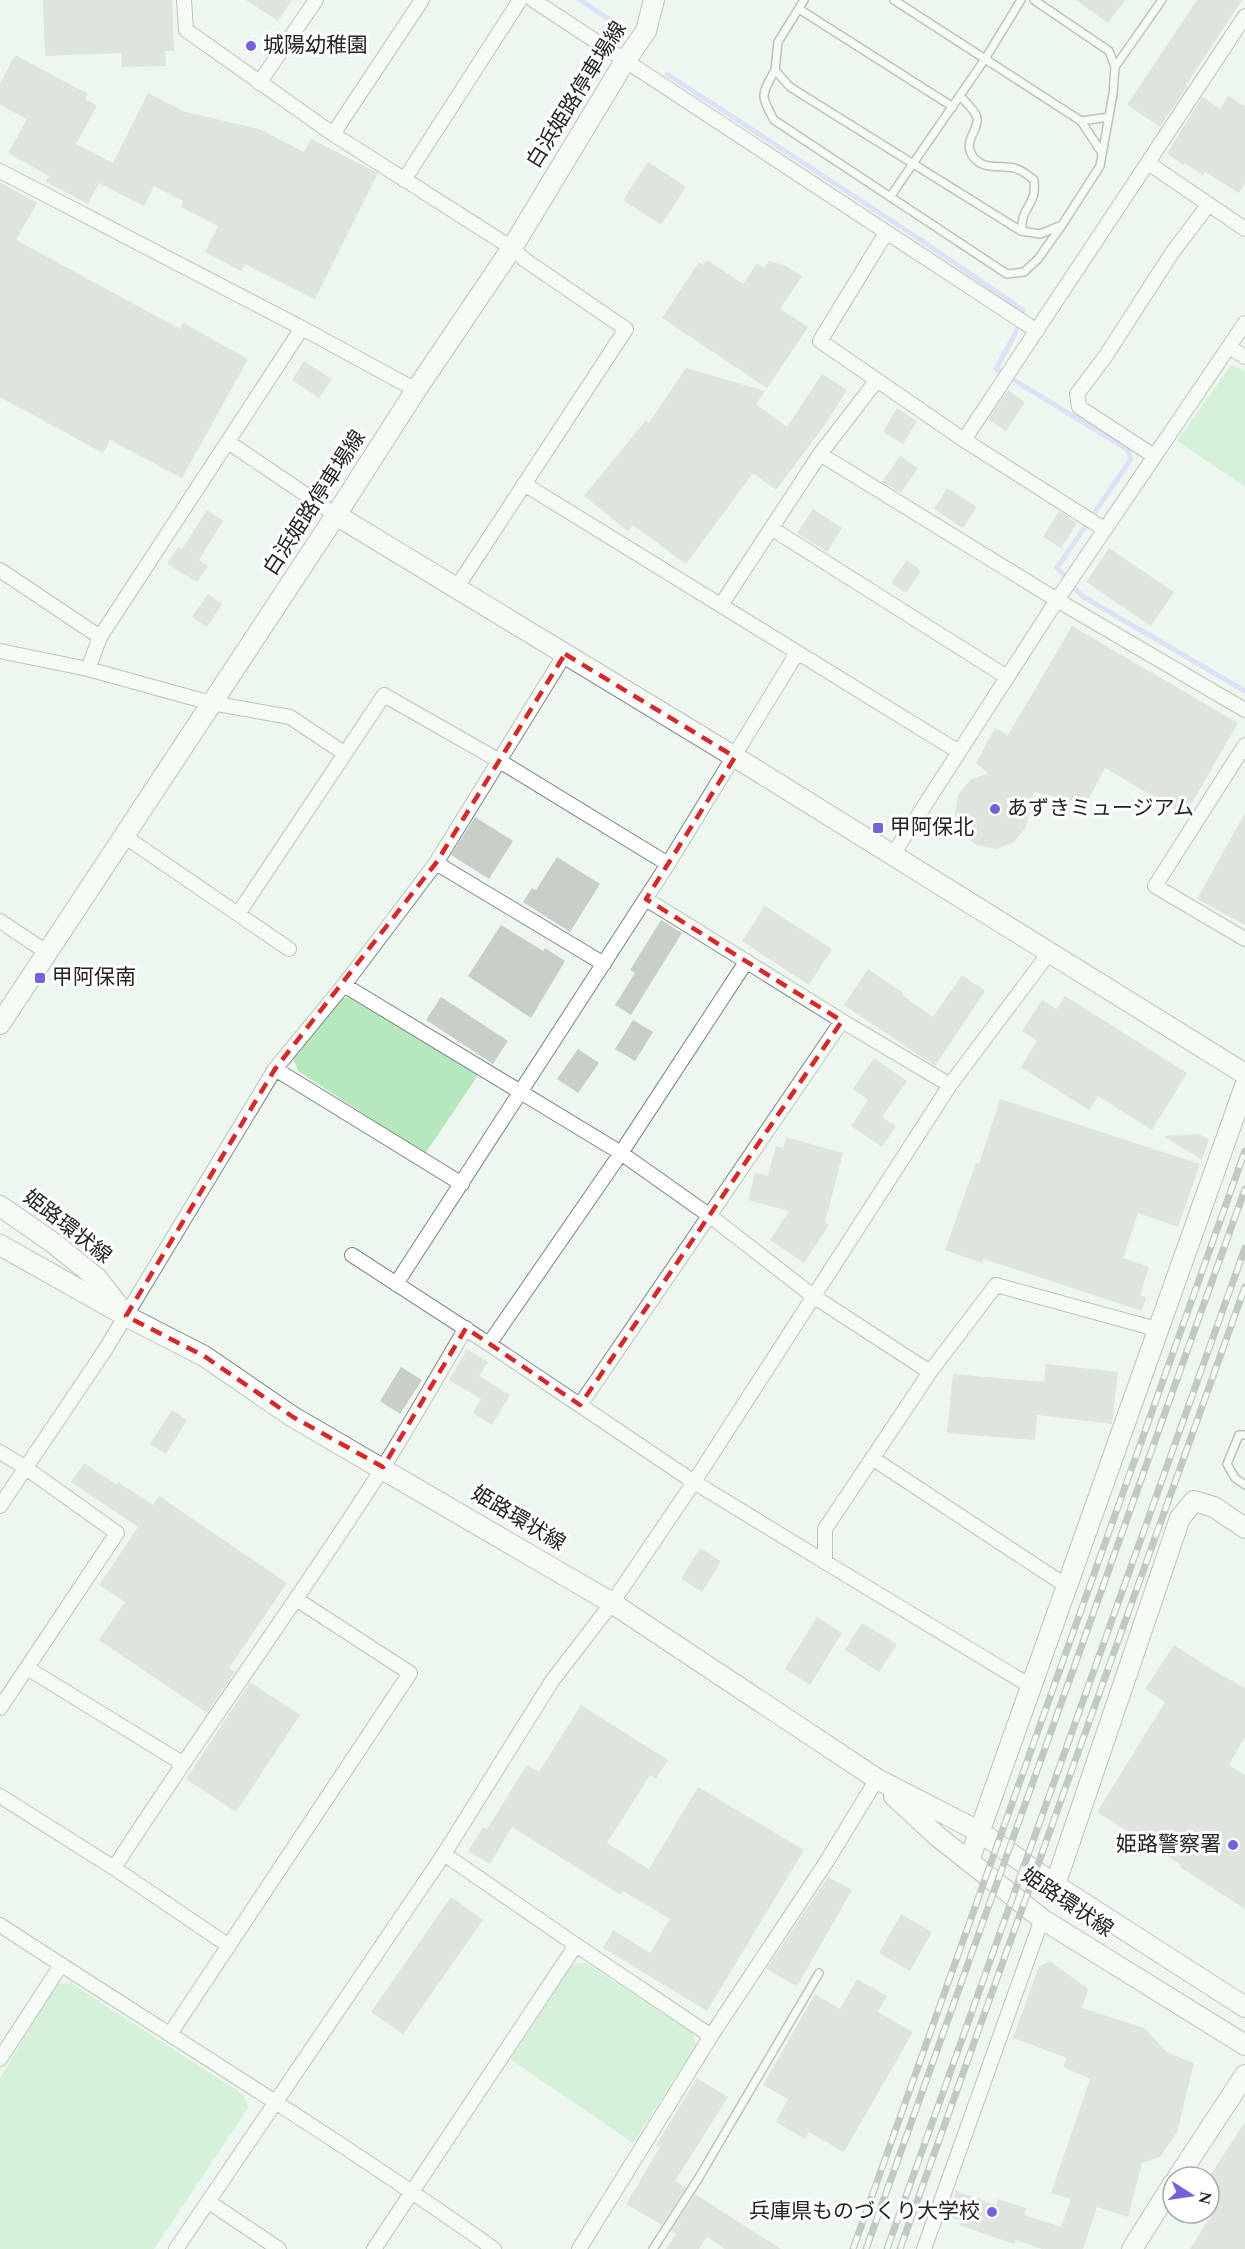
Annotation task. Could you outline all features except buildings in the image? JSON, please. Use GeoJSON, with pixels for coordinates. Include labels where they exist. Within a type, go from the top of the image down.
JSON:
{"type":"FeatureCollection","features":[{"type":"Feature","properties":{"kind":"main road","name":"白浜姫路停車場線"},"geometry":{"type":"LineString","coordinates":[[0,1024],[416,390],[512,248],[625,61],[646,31],[654,0]]}},
{"type":"Feature","properties":{"kind":"main road"},"geometry":{"type":"LineString","coordinates":[[336,515],[735,757],[1245,1074]]}},
{"type":"Feature","properties":{"kind":"main road"},"geometry":{"type":"LineString","coordinates":[[969,1861],[1245,1086]]}},
{"type":"Feature","properties":{"kind":"main road","name":"姫路環状線"},"geometry":{"type":"LineString","coordinates":[[0,1206],[52,1242],[97,1278],[126,1316]]}},
{"type":"Feature","properties":{"kind":"main road","name":"姫路環状線"},"geometry":{"type":"LineString","coordinates":[[0,1245],[126,1316],[204,1356],[293,1416],[612,1603],[877,1779],[980,1832],[1055,1885],[1245,2007]]}},
{"type":"Feature","properties":{"kind":"main road"},"geometry":{"type":"LineString","coordinates":[[1055,1885],[1180,1518],[1194,1501],[1214,1507],[1245,1528]]}},
{"type":"Feature","properties":{"kind":"main road","name":"姫路環状線"},"geometry":{"type":"LineString","coordinates":[[877,1779],[937,1836],[1042,1919],[1245,2045]]}},
{"type":"Feature","properties":{"kind":"main road"},"geometry":{"type":"LineString","coordinates":[[1186,2165],[1245,2074]]}},
{"type":"Feature","properties":{"kind":"main road"},"geometry":{"type":"LineString","coordinates":[[1132,2249],[1161,2203]]}},
{"type":"Feature","properties":{"kind":"street"},"geometry":{"type":"LineString","coordinates":[[184,0],[186,30],[333,134],[512,248],[525,260],[626,329],[456,587]]}},
{"type":"Feature","properties":{"kind":"street"},"geometry":{"type":"LineString","coordinates":[[259,83],[316,0]]}},
{"type":"Feature","properties":{"kind":"street"},"geometry":{"type":"LineString","coordinates":[[333,134],[422,0]]}},
{"type":"Feature","properties":{"kind":"street"},"geometry":{"type":"LineString","coordinates":[[404,180],[520,0]]}},
{"type":"Feature","properties":{"kind":"street"},"geometry":{"type":"LineString","coordinates":[[533,0],[1037,331]]}},
{"type":"Feature","properties":{"kind":"street"},"geometry":{"type":"LineString","coordinates":[[964,440],[1245,16]]}},
{"type":"Feature","properties":{"kind":"street"},"geometry":{"type":"LineString","coordinates":[[1148,163],[1245,229]]}},
{"type":"Feature","properties":{"kind":"street"},"geometry":{"type":"LineString","coordinates":[[0,171],[416,390]]}},
{"type":"Feature","properties":{"kind":"street"},"geometry":{"type":"LineString","coordinates":[[1155,456],[1079,407],[1077,394],[1106,357],[1172,253],[1209,204]]}},
{"type":"Feature","properties":{"kind":"street"},"geometry":{"type":"LineString","coordinates":[[886,233],[820,341],[964,440],[1095,523]]}},
{"type":"Feature","properties":{"kind":"street"},"geometry":{"type":"LineString","coordinates":[[892,856],[1057,600],[1095,523],[1155,456],[1245,323]]}},
{"type":"Feature","properties":{"kind":"street"},"geometry":{"type":"LineString","coordinates":[[88,669],[100,637],[302,328]]}},
{"type":"Feature","properties":{"kind":"street"},"geometry":{"type":"LineString","coordinates":[[1229,347],[1245,357]]}},
{"type":"Feature","properties":{"kind":"street"},"geometry":{"type":"LineString","coordinates":[[721,605],[820,454],[877,380]]}},
{"type":"Feature","properties":{"kind":"street"},"geometry":{"type":"LineString","coordinates":[[228,442],[336,515]]}},
{"type":"Feature","properties":{"kind":"street"},"geometry":{"type":"LineString","coordinates":[[820,454],[1057,600],[1245,710]]}},
{"type":"Feature","properties":{"kind":"street"},"geometry":{"type":"LineString","coordinates":[[524,484],[959,752]]}},
{"type":"Feature","properties":{"kind":"street"},"geometry":{"type":"LineString","coordinates":[[771,528],[1007,677]]}},
{"type":"Feature","properties":{"kind":"street"},"geometry":{"type":"LineString","coordinates":[[0,570],[100,637]]}},
{"type":"Feature","properties":{"kind":"street"},"geometry":{"type":"LineString","coordinates":[[0,651],[88,669],[211,703],[290,717],[344,753]]}},
{"type":"Feature","properties":{"kind":"street"},"geometry":{"type":"LineString","coordinates":[[396,1284],[646,899],[797,653]]}},
{"type":"Feature","properties":{"kind":"street"},"geometry":{"type":"LineString","coordinates":[[0,1506],[126,1316],[275,1069],[344,985],[436,863],[565,654]]}},
{"type":"Feature","properties":{"kind":"street"},"geometry":{"type":"LineString","coordinates":[[238,914],[384,695],[498,760],[668,864]]}},
{"type":"Feature","properties":{"kind":"street"},"geometry":{"type":"LineString","coordinates":[[1245,745],[1155,886],[1245,939]]}},
{"type":"Feature","properties":{"kind":"street"},"geometry":{"type":"LineString","coordinates":[[124,837],[289,949]]}},
{"type":"Feature","properties":{"kind":"street"},"geometry":{"type":"LineString","coordinates":[[436,863],[604,964]]}},
{"type":"Feature","properties":{"kind":"street"},"geometry":{"type":"LineString","coordinates":[[646,899],[842,1021],[950,1084]]}},
{"type":"Feature","properties":{"kind":"street"},"geometry":{"type":"LineString","coordinates":[[0,921],[48,953]]}},
{"type":"Feature","properties":{"kind":"street"},"geometry":{"type":"LineString","coordinates":[[176,2249],[444,1854],[552,1681],[612,1603],[694,1482],[950,1084],[1049,953]]}},
{"type":"Feature","properties":{"kind":"street"},"geometry":{"type":"LineString","coordinates":[[489,1344],[621,1153],[746,962]]}},
{"type":"Feature","properties":{"kind":"street"},"geometry":{"type":"LineString","coordinates":[[344,985],[621,1153],[710,1216],[813,1296],[930,1372]]}},
{"type":"Feature","properties":{"kind":"street"},"geometry":{"type":"LineString","coordinates":[[580,1405],[842,1021]]}},
{"type":"Feature","properties":{"kind":"street"},"geometry":{"type":"LineString","coordinates":[[275,1069],[462,1184]]}},
{"type":"Feature","properties":{"kind":"street"},"geometry":{"type":"LineString","coordinates":[[352,1255],[694,1482],[1032,1687]]}},
{"type":"Feature","properties":{"kind":"street"},"geometry":{"type":"LineString","coordinates":[[825,1562],[825,1529],[930,1372],[996,1285],[1160,1330]]}},
{"type":"Feature","properties":{"kind":"street"},"geometry":{"type":"LineString","coordinates":[[114,1868],[182,1763],[296,1599],[383,1467],[465,1329]]}},
{"type":"Feature","properties":{"kind":"street"},"geometry":{"type":"LineString","coordinates":[[0,1452],[117,1533],[0,1708]]}},
{"type":"Feature","properties":{"kind":"street"},"geometry":{"type":"LineString","coordinates":[[872,1458],[1068,1587]]}},
{"type":"Feature","properties":{"kind":"street"},"geometry":{"type":"LineString","coordinates":[[170,2034],[410,1673],[296,1599]]}},
{"type":"Feature","properties":{"kind":"street"},"geometry":{"type":"LineString","coordinates":[[27,1668],[182,1763]]}},
{"type":"Feature","properties":{"kind":"street"},"geometry":{"type":"LineString","coordinates":[[579,2249],[711,2036],[827,1861],[877,1779]]}},
{"type":"Feature","properties":{"kind":"street"},"geometry":{"type":"LineString","coordinates":[[0,1796],[114,1868],[229,1946]]}},
{"type":"Feature","properties":{"kind":"street"},"geometry":{"type":"LineString","coordinates":[[444,1854],[711,2036]]}},
{"type":"Feature","properties":{"kind":"street"},"geometry":{"type":"LineString","coordinates":[[924,2249],[1042,1919]]}},
{"type":"Feature","properties":{"kind":"street"},"geometry":{"type":"LineString","coordinates":[[0,1925],[277,2102],[412,2191],[494,2249]]}},
{"type":"Feature","properties":{"kind":"street"},"geometry":{"type":"LineString","coordinates":[[374,2249],[576,1945]]}},
{"type":"Feature","properties":{"kind":"street"},"geometry":{"type":"LineString","coordinates":[[0,2059],[61,1965]]}},
{"type":"Feature","properties":{"kind":"street"},"geometry":{"type":"LineString","coordinates":[[209,2202],[279,2249]]}},
{"type":"Feature","properties":{"kind":"lane"},"geometry":{"type":"LineString","coordinates":[[804,0],[778,42],[776,70],[764,91],[763,99],[774,120],[1007,274],[1024,272],[1038,259],[1100,166],[1116,67],[1162,0]]}},
{"type":"Feature","properties":{"kind":"lane"},"geometry":{"type":"LineString","coordinates":[[894,0],[1081,121],[1102,153]]}},
{"type":"Feature","properties":{"kind":"lane"},"geometry":{"type":"LineString","coordinates":[[890,197],[985,59],[1021,0]]}},
{"type":"Feature","properties":{"kind":"lane"},"geometry":{"type":"LineString","coordinates":[[1034,0],[1109,51],[1116,67]]}},
{"type":"Feature","properties":{"kind":"lane"},"geometry":{"type":"LineString","coordinates":[[799,9],[952,107]]}},
{"type":"Feature","properties":{"kind":"lane"},"geometry":{"type":"LineString","coordinates":[[776,70],[790,87],[1021,231],[1040,234],[1062,225]]}},
{"type":"Feature","properties":{"kind":"lane"},"geometry":{"type":"LineString","coordinates":[[960,96],[977,115],[978,122],[969,140],[971,153],[976,160],[982,165],[1015,168],[1025,172],[1034,180],[1035,190],[1032,202],[1024,213],[1021,231]]}},
{"type":"Feature","properties":{"kind":"lane"},"geometry":{"type":"LineString","coordinates":[[1081,121],[1109,117]]}},
{"type":"Feature","properties":{"kind":"lane"},"geometry":{"type":"LineString","coordinates":[[1245,1435],[1239,1435],[1227,1464],[1235,1478],[1245,1485]]}},
{"type":"Feature","properties":{"kind":"lane"},"geometry":{"type":"LineString","coordinates":[[653,2249],[699,2179],[819,1973]]}},
{"type":"Feature","properties":{"kind":"highlighted area"},"geometry":{"type":"Polygon","coordinates":[[[565,654],[735,757],[646,899],[842,1021],[580,1405],[466,1328],[383,1467],[293,1417],[204,1356],[126,1316],[275,1069],[436,863],[565,654]]]}},
{"type":"Feature","properties":{"kind":"green space"},"geometry":{"type":"Polygon","coordinates":[[[1231,365],[1245,371],[1245,487],[1177,441],[1231,365]]]}},
{"type":"Feature","properties":{"kind":"green space"},"geometry":{"type":"Polygon","coordinates":[[[352,996],[478,1075],[425,1154],[298,1071],[293,1058],[341,999],[352,996]]]}},
{"type":"Feature","properties":{"kind":"green space"},"geometry":{"type":"Polygon","coordinates":[[[586,1963],[693,2033],[696,2046],[633,2143],[510,2059],[573,1964],[586,1963]]]}},
{"type":"Feature","properties":{"kind":"green space"},"geometry":{"type":"Polygon","coordinates":[[[71,1983],[244,2095],[248,2108],[154,2249],[0,2249],[0,2078],[56,1984],[71,1983]]]}},
{"type":"Feature","properties":{"kind":"waterway"},"geometry":{"type":"LineString","coordinates":[[580,0],[612,21]]}},
{"type":"Feature","properties":{"kind":"waterway"},"geometry":{"type":"LineString","coordinates":[[667,74],[921,240],[1023,310],[1015,334],[996,369],[1127,449],[1131,459],[1057,568],[1082,596],[1245,691]]}},
{"type":"Feature","properties":{"kind":"railway"},"geometry":{"type":"LineString","coordinates":[[853,2249],[1245,1151]]}},
{"type":"Feature","properties":{"kind":"railway"},"geometry":{"type":"LineString","coordinates":[[866,2249],[1245,1189]]}},
{"type":"Feature","properties":{"kind":"railway"},"geometry":{"type":"LineString","coordinates":[[887,2249],[1245,1248]]}},
{"type":"Feature","properties":{"kind":"railway"},"geometry":{"type":"LineString","coordinates":[[900,2249],[1245,1287]]}},
{"type":"Feature","properties":{"kind":"place","name":"城陽幼稚園"},"geometry":{"type":"Point","coordinates":[251,46]}},
{"type":"Feature","properties":{"kind":"place","name":"あずきミュージアム"},"geometry":{"type":"Point","coordinates":[995,809]}},
{"type":"Feature","properties":{"kind":"place","name":"甲阿保北"},"geometry":{"type":"Point","coordinates":[878,828]}},
{"type":"Feature","properties":{"kind":"place","name":"甲阿保南"},"geometry":{"type":"Point","coordinates":[40,978]}},
{"type":"Feature","properties":{"kind":"place","name":"姫路警察署"},"geometry":{"type":"Point","coordinates":[1233,1845]}},
{"type":"Feature","properties":{"kind":"place","name":"兵庫県ものづくり大学校"},"geometry":{"type":"Point","coordinates":[992,2212]}}]}
